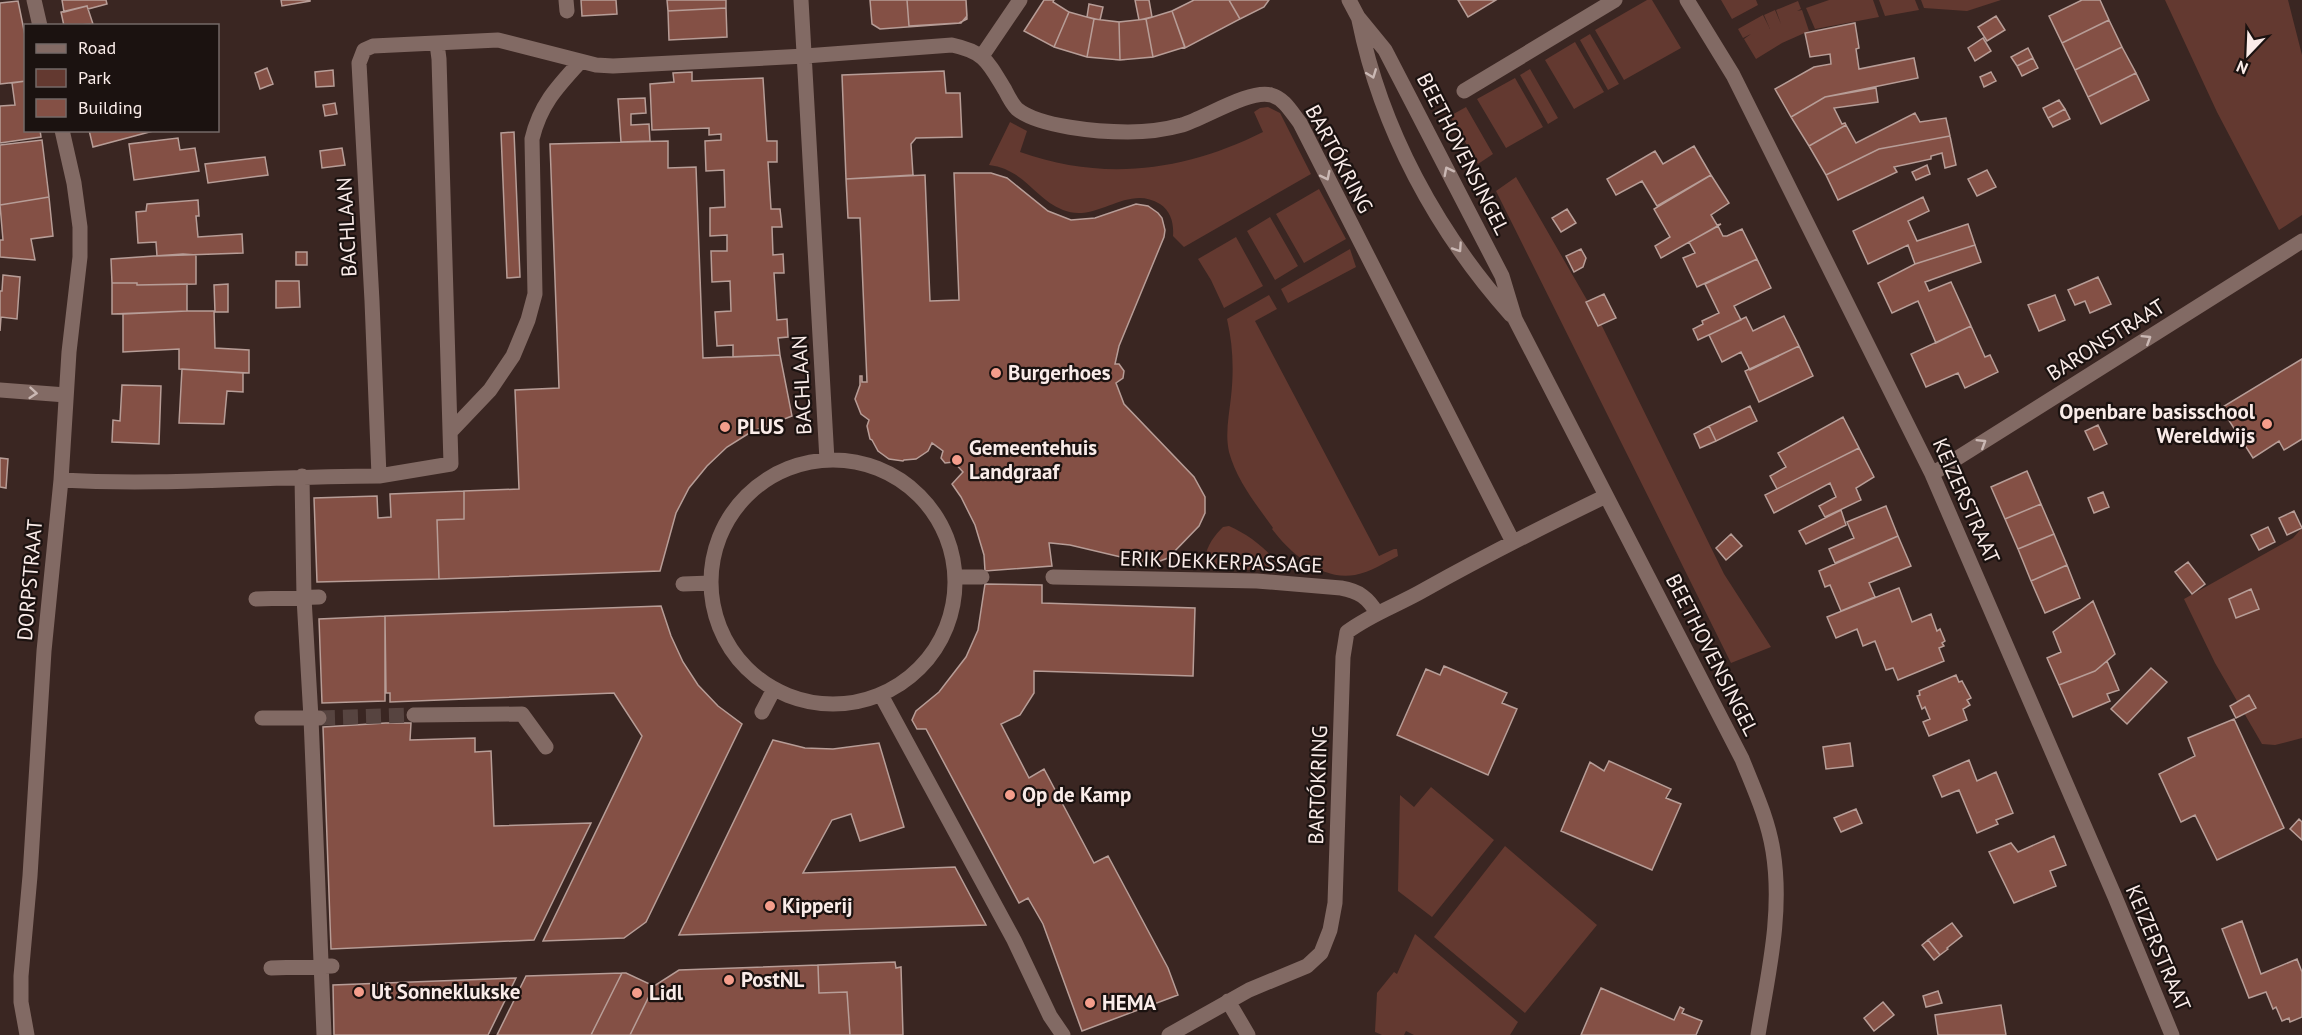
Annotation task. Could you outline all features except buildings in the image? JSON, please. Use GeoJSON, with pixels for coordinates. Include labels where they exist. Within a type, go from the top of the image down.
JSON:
{"type":"FeatureCollection","features":[{"type":"Feature","properties":{"kind":"street"},"geometry":{"type":"LineString","coordinates":[[34,0],[40,24]]}},
{"type":"Feature","properties":{"kind":"street","name":"BACHLAAN"},"geometry":{"type":"LineString","coordinates":[[801,0],[827,460]]}},
{"type":"Feature","properties":{"kind":"street"},"geometry":{"type":"LineString","coordinates":[[805,56],[952,45],[972,49],[982,56],[1020,0]]}},
{"type":"Feature","properties":{"kind":"street","name":"BEETHOVENSINGEL"},"geometry":{"type":"LineString","coordinates":[[1349,0],[1358,17],[1385,50],[1502,276],[1515,319],[1742,759],[1761,805],[1773,850],[1777,888],[1775,932],[1758,1035]]}},
{"type":"Feature","properties":{"kind":"street"},"geometry":{"type":"LineString","coordinates":[[1464,91],[1615,0]]}},
{"type":"Feature","properties":{"kind":"street","name":"KEIZERSTRAAT"},"geometry":{"type":"LineString","coordinates":[[1687,0],[1733,75],[1932,474],[2115,897],[2172,1035]]}},
{"type":"Feature","properties":{"kind":"street","name":"BEETHOVENSINGEL"},"geometry":{"type":"LineString","coordinates":[[1358,17],[1366,59],[1395,135],[1426,198],[1457,247],[1486,286],[1515,319]]}},
{"type":"Feature","properties":{"kind":"street","name":"BACHLAAN"},"geometry":{"type":"LineString","coordinates":[[379,476],[359,63],[364,51],[373,46],[498,40],[580,62],[613,66],[805,56]]}},
{"type":"Feature","properties":{"kind":"street"},"geometry":{"type":"LineString","coordinates":[[61,480],[116,483],[302,476],[379,476],[451,464],[440,59],[437,44]]}},
{"type":"Feature","properties":{"kind":"street","name":"BARTÓKRING"},"geometry":{"type":"LineString","coordinates":[[982,56],[1016,108],[1049,122],[1073,128],[1129,132],[1156,130],[1184,124],[1257,93],[1273,95],[1287,105],[1300,123],[1513,542]]}},
{"type":"Feature","properties":{"kind":"street"},"geometry":{"type":"LineString","coordinates":[[451,431],[490,390],[513,356],[528,320],[535,294],[532,139],[537,118],[543,108],[555,90],[580,62]]}},
{"type":"Feature","properties":{"kind":"street","name":"DORPSTRAAT"},"geometry":{"type":"LineString","coordinates":[[27,1035],[21,1002],[21,976],[30,876],[44,651],[80,257],[80,227],[74,183],[62,132]]}},
{"type":"Feature","properties":{"kind":"street","name":"BARONSTRAAT"},"geometry":{"type":"LineString","coordinates":[[1932,474],[2302,241]]}},
{"type":"Feature","properties":{"kind":"street"},"geometry":{"type":"LineString","coordinates":[[0,390],[66,395]]}},
{"type":"Feature","properties":{"kind":"street"},"geometry":{"type":"LineString","coordinates":[[827,460],[855,462],[881,470],[905,483],[926,502],[941,525],[952,550],[956,577],[955,598],[950,619],[931,656],[917,672],[881,695],[860,701],[827,704],[795,698],[774,689],[753,674],[731,648],[722,633],[714,608],[711,582],[713,559],[719,537],[730,516],[744,498],[762,483],[782,471],[804,463],[827,460]]}},
{"type":"Feature","properties":{"kind":"street"},"geometry":{"type":"LineString","coordinates":[[302,476],[311,597],[326,966],[324,1035]]}},
{"type":"Feature","properties":{"kind":"street","name":"BARTÓKRING"},"geometry":{"type":"LineString","coordinates":[[1169,1035],[1228,1001],[1307,966],[1321,953],[1330,930],[1335,903],[1344,642],[1347,632],[1513,542],[1606,496]]}},
{"type":"Feature","properties":{"kind":"street"},"geometry":{"type":"LineString","coordinates":[[956,577],[982,577]]}},
{"type":"Feature","properties":{"kind":"street","name":"ERIK DEKKERPASSAGE"},"geometry":{"type":"LineString","coordinates":[[1053,578],[1257,581],[1341,588],[1359,593],[1369,600],[1377,614]]}},
{"type":"Feature","properties":{"kind":"street"},"geometry":{"type":"LineString","coordinates":[[683,584],[711,582]]}},
{"type":"Feature","properties":{"kind":"street"},"geometry":{"type":"LineString","coordinates":[[256,599],[311,597]]}},
{"type":"Feature","properties":{"kind":"street"},"geometry":{"type":"LineString","coordinates":[[762,712],[774,689]]}},
{"type":"Feature","properties":{"kind":"street"},"geometry":{"type":"LineString","coordinates":[[881,695],[1014,940],[1050,1016],[1063,1035]]}},
{"type":"Feature","properties":{"kind":"street"},"geometry":{"type":"LineString","coordinates":[[414,715],[522,714],[546,747]]}},
{"type":"Feature","properties":{"kind":"street"},"geometry":{"type":"LineString","coordinates":[[262,718],[315,718]]}},
{"type":"Feature","properties":{"kind":"street"},"geometry":{"type":"LineString","coordinates":[[271,968],[326,966]]}},
{"type":"Feature","properties":{"kind":"street"},"geometry":{"type":"LineString","coordinates":[[1228,1001],[1248,1035]]}},
{"type":"Feature","properties":{"kind":"green space"},"geometry":{"type":"Polygon","coordinates":[[[1647,0],[1652,0],[1681,48],[1624,80],[1595,30],[1647,0]]]}},
{"type":"Feature","properties":{"kind":"green space"},"geometry":{"type":"Polygon","coordinates":[[[1721,0],[1756,0],[1758,5],[1732,19],[1721,0]]]}},
{"type":"Feature","properties":{"kind":"green space"},"geometry":{"type":"Polygon","coordinates":[[[1829,0],[1873,0],[1879,17],[1815,29],[1806,8],[1829,0]]]}},
{"type":"Feature","properties":{"kind":"green space"},"geometry":{"type":"Polygon","coordinates":[[[1879,0],[1915,0],[1919,10],[1885,16],[1879,0]]]}},
{"type":"Feature","properties":{"kind":"green space"},"geometry":{"type":"Polygon","coordinates":[[[1921,0],[2001,0],[1967,11],[1924,8],[1921,0]]]}},
{"type":"Feature","properties":{"kind":"green space"},"geometry":{"type":"Polygon","coordinates":[[[2165,0],[2288,0],[2302,55],[2302,215],[2279,230],[2217,112],[2165,0]]]}},
{"type":"Feature","properties":{"kind":"green space"},"geometry":{"type":"Polygon","coordinates":[[[1798,1],[1801,9],[1797,11],[1802,10],[1809,31],[1782,43],[1756,59],[1744,39],[1751,34],[1743,38],[1738,29],[1763,15],[1770,29],[1764,15],[1775,10],[1781,24],[1776,10],[1798,1]]]}},
{"type":"Feature","properties":{"kind":"green space"},"geometry":{"type":"Polygon","coordinates":[[[1590,34],[1619,84],[1608,90],[1580,40],[1590,34]]]}},
{"type":"Feature","properties":{"kind":"green space"},"geometry":{"type":"Polygon","coordinates":[[[1575,42],[1604,92],[1574,109],[1545,60],[1575,42]]]}},
{"type":"Feature","properties":{"kind":"green space"},"geometry":{"type":"Polygon","coordinates":[[[1530,69],[1558,118],[1548,124],[1520,75],[1530,69]]]}},
{"type":"Feature","properties":{"kind":"green space"},"geometry":{"type":"Polygon","coordinates":[[[1515,78],[1543,127],[1506,148],[1477,99],[1515,78]]]}},
{"type":"Feature","properties":{"kind":"green space"},"geometry":{"type":"Polygon","coordinates":[[[1268,107],[1280,113],[1311,174],[1184,247],[1173,236],[1169,214],[1160,204],[1148,199],[1136,198],[1088,212],[1076,213],[1053,205],[1011,172],[989,165],[1010,122],[1027,131],[1020,152],[1082,167],[1144,168],[1204,156],[1263,132],[1254,112],[1268,107]]]}},
{"type":"Feature","properties":{"kind":"green space"},"geometry":{"type":"Polygon","coordinates":[[[1466,107],[1493,154],[1478,164],[1450,116],[1466,107]]]}},
{"type":"Feature","properties":{"kind":"green space"},"geometry":{"type":"Polygon","coordinates":[[[1516,177],[1602,326],[1724,574],[1771,647],[1731,663],[1496,191],[1516,177]]]}},
{"type":"Feature","properties":{"kind":"green space"},"geometry":{"type":"Polygon","coordinates":[[[1319,189],[1346,239],[1304,263],[1276,214],[1319,189]]]}},
{"type":"Feature","properties":{"kind":"green space"},"geometry":{"type":"Polygon","coordinates":[[[1270,217],[1298,266],[1275,280],[1247,231],[1270,217]]]}},
{"type":"Feature","properties":{"kind":"green space"},"geometry":{"type":"Polygon","coordinates":[[[1236,237],[1263,286],[1224,308],[1198,259],[1236,237]]]}},
{"type":"Feature","properties":{"kind":"green space"},"geometry":{"type":"Polygon","coordinates":[[[1350,249],[1356,267],[1288,303],[1281,289],[1350,249]]]}},
{"type":"Feature","properties":{"kind":"green space"},"geometry":{"type":"Polygon","coordinates":[[[1269,295],[1277,309],[1255,321],[1379,556],[1397,549],[1398,556],[1366,572],[1343,576],[1331,574],[1297,556],[1272,529],[1232,463],[1227,438],[1233,367],[1227,319],[1269,295]]]}},
{"type":"Feature","properties":{"kind":"green space"},"geometry":{"type":"Polygon","coordinates":[[[1229,526],[1261,546],[1277,563],[1276,570],[1244,570],[1207,564],[1206,554],[1210,544],[1223,527],[1229,526]]]}},
{"type":"Feature","properties":{"kind":"green space"},"geometry":{"type":"Polygon","coordinates":[[[2302,528],[2302,738],[2275,745],[2262,744],[2215,663],[2184,599],[2293,538],[2302,528]]]}},
{"type":"Feature","properties":{"kind":"green space"},"geometry":{"type":"Polygon","coordinates":[[[1431,787],[1494,840],[1432,917],[1398,891],[1400,795],[1414,807],[1431,787]]]}},
{"type":"Feature","properties":{"kind":"green space"},"geometry":{"type":"Polygon","coordinates":[[[1505,846],[1597,925],[1525,1013],[1434,937],[1505,846]]]}},
{"type":"Feature","properties":{"kind":"green space"},"geometry":{"type":"Polygon","coordinates":[[[1415,934],[1518,1022],[1510,1035],[1414,1035],[1406,1031],[1404,1035],[1382,1035],[1375,1032],[1377,993],[1394,972],[1397,974],[1415,934]]]}},
{"type":"Feature","properties":{"kind":"tunnel"},"geometry":{"type":"LineString","coordinates":[[320,718],[414,715]]}},
{"type":"Feature","properties":{"kind":"place","name":"Burgerhoes"},"geometry":{"type":"Point","coordinates":[996,373]}},
{"type":"Feature","properties":{"kind":"place","name":"Openbare basisschool Wereldwijs"},"geometry":{"type":"Point","coordinates":[2267,424]}},
{"type":"Feature","properties":{"kind":"place","name":"PLUS"},"geometry":{"type":"Point","coordinates":[725,427]}},
{"type":"Feature","properties":{"kind":"place","name":"Gemeentehuis Landgraaf"},"geometry":{"type":"Point","coordinates":[957,460]}},
{"type":"Feature","properties":{"kind":"place","name":"Op de Kamp"},"geometry":{"type":"Point","coordinates":[1010,795]}},
{"type":"Feature","properties":{"kind":"place","name":"Kipperij"},"geometry":{"type":"Point","coordinates":[770,906]}},
{"type":"Feature","properties":{"kind":"place","name":"PostNL"},"geometry":{"type":"Point","coordinates":[729,980]}},
{"type":"Feature","properties":{"kind":"place","name":"Ut Sonneklukske"},"geometry":{"type":"Point","coordinates":[359,992]}},
{"type":"Feature","properties":{"kind":"place","name":"Lidl"},"geometry":{"type":"Point","coordinates":[637,993]}},
{"type":"Feature","properties":{"kind":"place","name":"HEMA"},"geometry":{"type":"Point","coordinates":[1090,1003]}}]}
